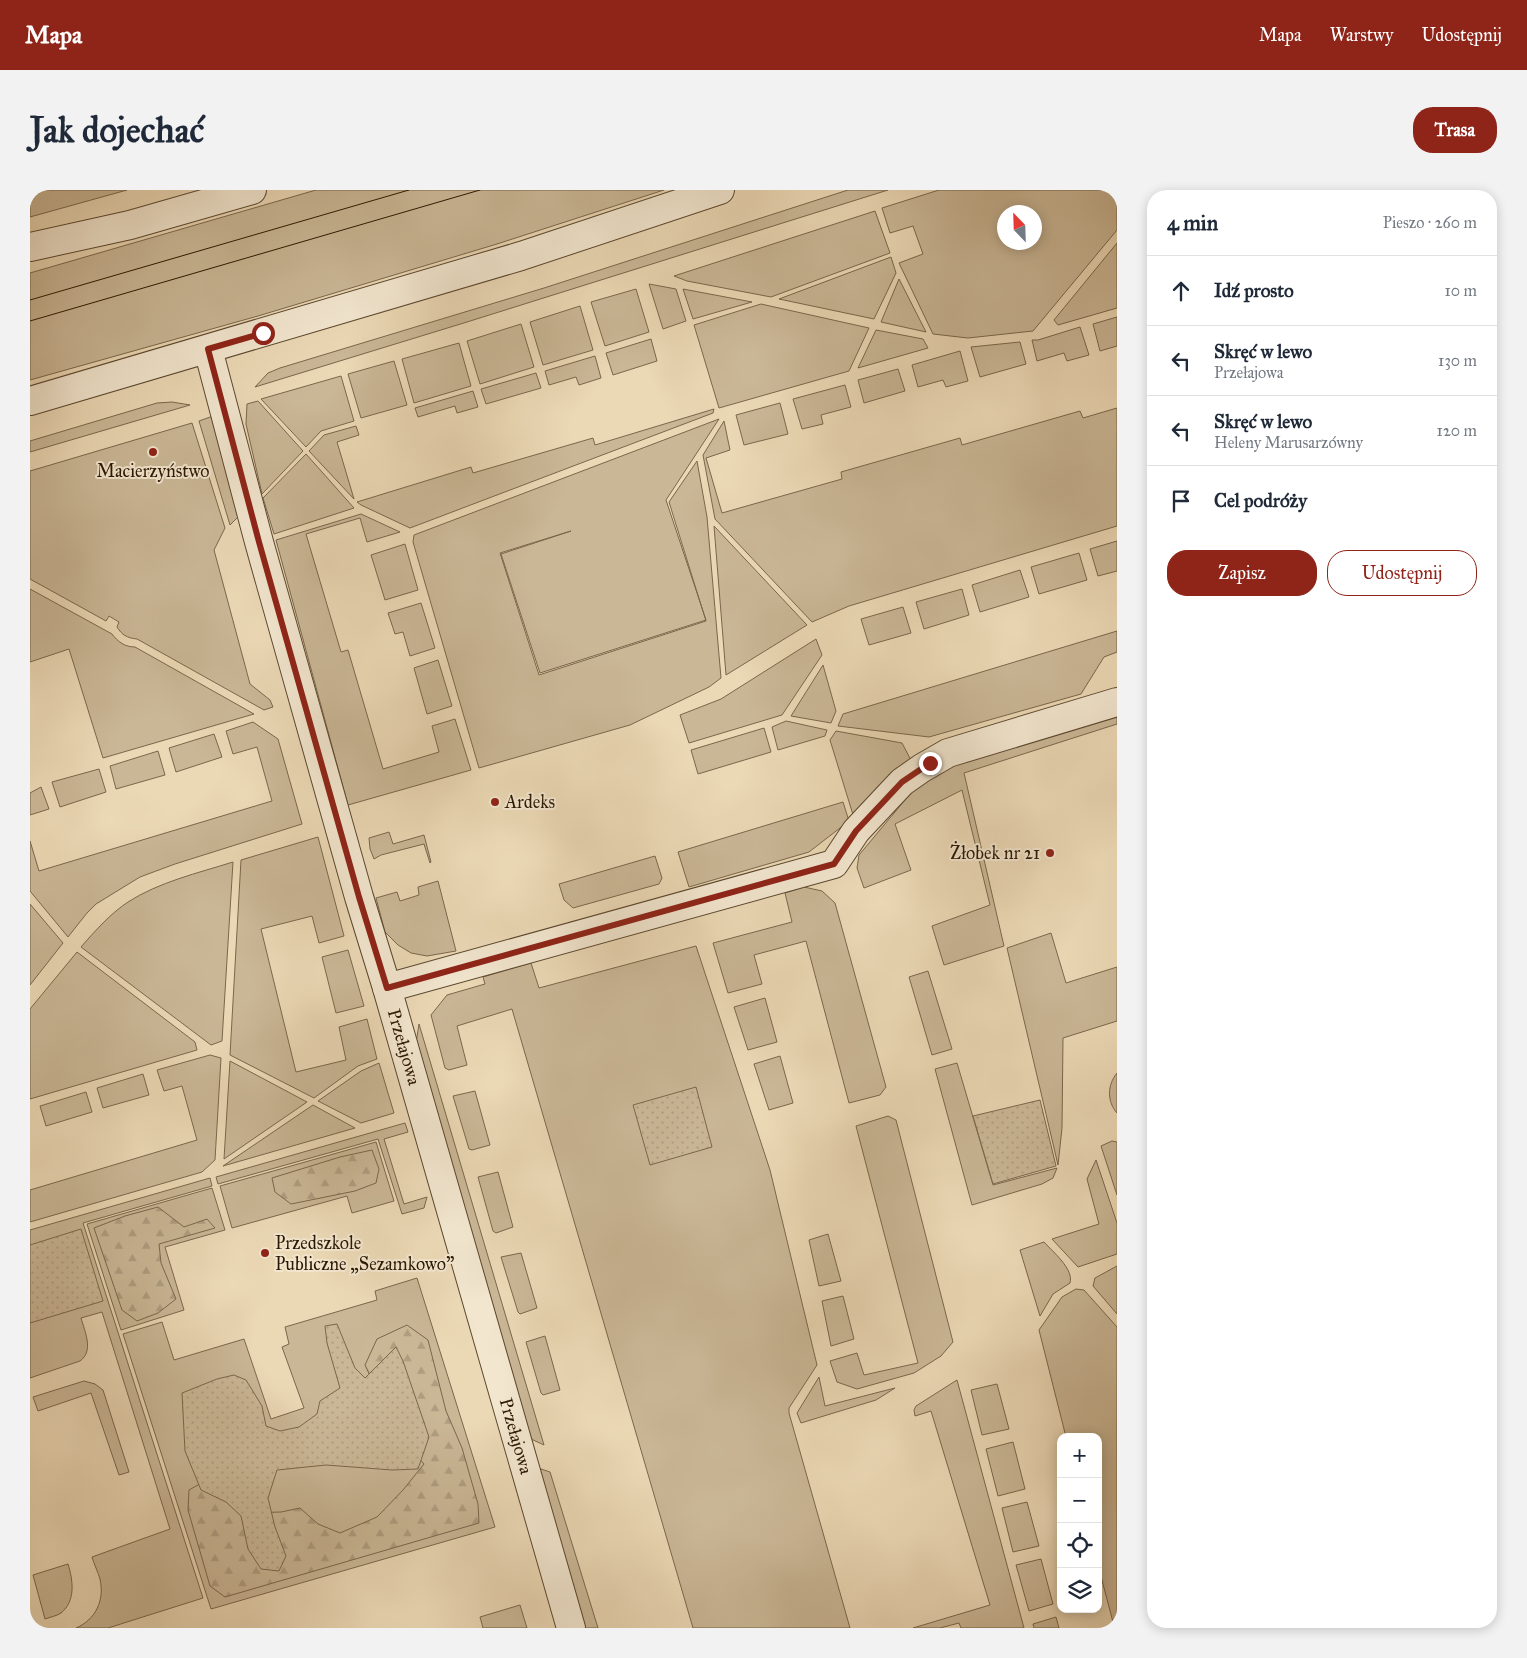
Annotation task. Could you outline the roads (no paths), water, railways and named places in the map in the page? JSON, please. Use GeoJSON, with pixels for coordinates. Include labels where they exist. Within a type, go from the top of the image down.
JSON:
{"type":"FeatureCollection","features":[{"type":"Feature","properties":{"kind":"street"},"geometry":{"type":"LineString","coordinates":[[30,247],[130,225],[252,190]]}},
{"type":"Feature","properties":{"kind":"street"},"geometry":{"type":"LineString","coordinates":[[30,400],[521,256],[720,190]]}},
{"type":"Feature","properties":{"kind":"street","name":"Przełajowa"},"geometry":{"type":"LineString","coordinates":[[208,349],[259,542],[359,897],[387,988],[570,1628]]}},
{"type":"Feature","properties":{"kind":"street"},"geometry":{"type":"LineString","coordinates":[[387,988],[834,864],[856,831],[902,782],[948,753],[1117,702]]}},
{"type":"Feature","properties":{"kind":"tram line"},"geometry":{"type":"LineString","coordinates":[[30,300],[409,190]]}},
{"type":"Feature","properties":{"kind":"tram line"},"geometry":{"type":"LineString","coordinates":[[30,321],[480,190]]}},
{"type":"Feature","properties":{"kind":"place","name":"Macierzyństwo"},"geometry":{"type":"Point","coordinates":[153,452]}},
{"type":"Feature","properties":{"kind":"place","name":"Ardeks"},"geometry":{"type":"Point","coordinates":[495,802]}},
{"type":"Feature","properties":{"kind":"place","name":"Żłobek nr 21"},"geometry":{"type":"Point","coordinates":[1050,853]}},
{"type":"Feature","properties":{"kind":"place","name":"Przedszkole Publiczne „Sezamkowo”"},"geometry":{"type":"Point","coordinates":[265,1253]}}]}
